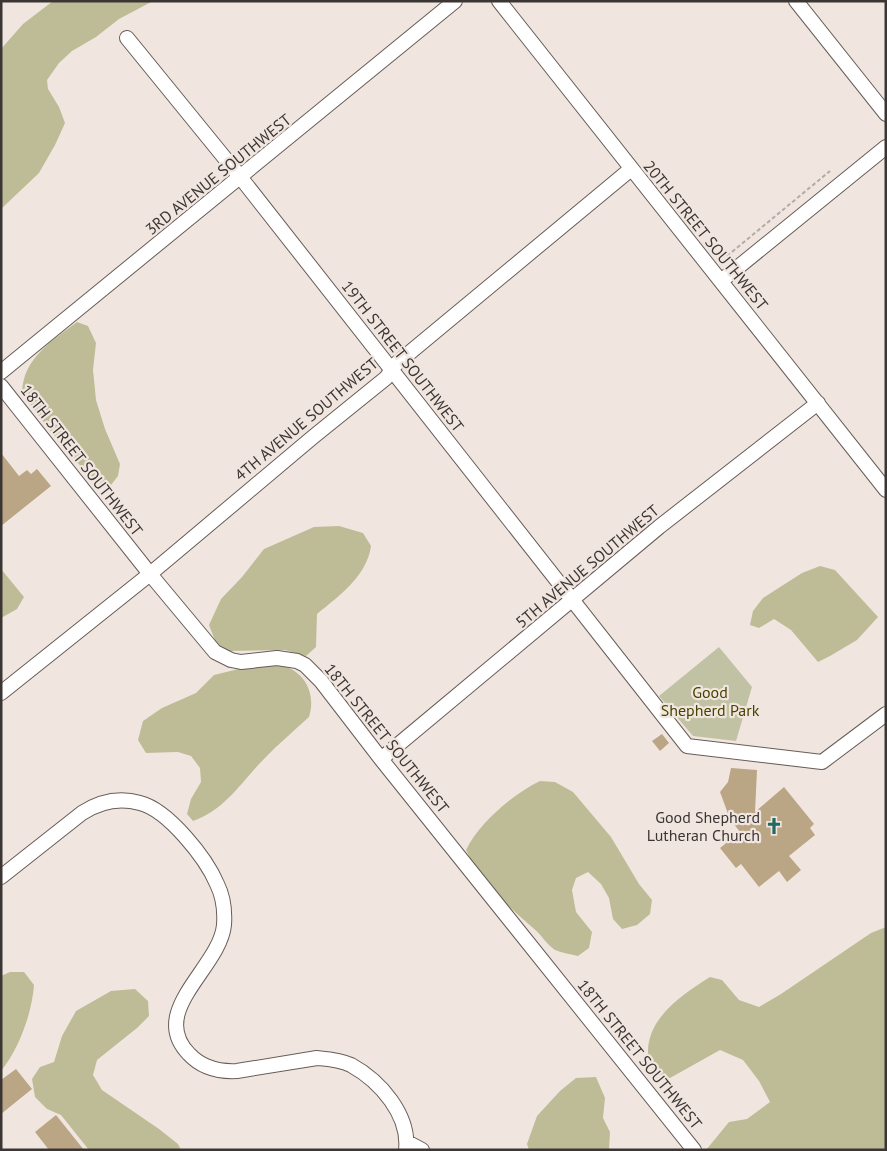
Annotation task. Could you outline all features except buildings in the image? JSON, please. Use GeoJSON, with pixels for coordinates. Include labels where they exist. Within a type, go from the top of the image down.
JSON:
{"type":"FeatureCollection","features":[{"type":"Feature","properties":{"kind":"street","name":"3RD AVENUE SOUTHWEST"},"geometry":{"type":"LineString","coordinates":[[1,372],[241,178],[455,1]]}},
{"type":"Feature","properties":{"kind":"street","name":"20TH STREET SOUTHWEST"},"geometry":{"type":"LineString","coordinates":[[499,1],[886,490]]}},
{"type":"Feature","properties":{"kind":"street"},"geometry":{"type":"LineString","coordinates":[[796,1],[886,114]]}},
{"type":"Feature","properties":{"kind":"street","name":"19TH STREET SOUTHWEST"},"geometry":{"type":"LineString","coordinates":[[127,38],[241,178],[687,746],[822,762],[886,714]]}},
{"type":"Feature","properties":{"kind":"street"},"geometry":{"type":"LineString","coordinates":[[720,281],[886,147]]}},
{"type":"Feature","properties":{"kind":"street","name":"4TH AVENUE SOUTHWEST"},"geometry":{"type":"LineString","coordinates":[[1,693],[150,574],[305,443],[386,378],[410,352],[631,169]]}},
{"type":"Feature","properties":{"kind":"street","name":"18TH STREET SOUTHWEST"},"geometry":{"type":"LineString","coordinates":[[1,386],[150,574],[215,652],[225,658],[241,662],[288,658],[305,665],[321,681],[381,759],[694,1150]]}},
{"type":"Feature","properties":{"kind":"street","name":"5TH AVENUE SOUTHWEST"},"geometry":{"type":"LineString","coordinates":[[381,759],[659,527],[818,403]]}},
{"type":"Feature","properties":{"kind":"street"},"geometry":{"type":"LineString","coordinates":[[1,877],[93,806],[118,800],[140,803],[157,810],[171,822],[206,864],[217,884],[224,907],[224,926],[219,942],[212,956],[186,994],[177,1018],[177,1033],[186,1052],[208,1068],[224,1071],[317,1058],[334,1060],[350,1065],[369,1077],[389,1098],[398,1113],[407,1146],[422,1150]]}},
{"type":"Feature","properties":{"kind":"path"},"geometry":{"type":"LineString","coordinates":[[727,256],[830,171]]}},
{"type":"Feature","properties":{"kind":"green space"},"geometry":{"type":"Polygon","coordinates":[[[53,1],[153,1],[119,19],[96,37],[72,51],[59,63],[47,80],[48,89],[59,107],[65,123],[39,173],[1,209],[1,49],[23,24],[53,1]]]}},
{"type":"Feature","properties":{"kind":"green space"},"geometry":{"type":"Polygon","coordinates":[[[77,322],[88,326],[96,343],[93,370],[96,400],[105,429],[120,464],[118,476],[111,485],[105,487],[71,456],[22,393],[24,381],[33,360],[49,344],[77,322]]]}},
{"type":"Feature","properties":{"kind":"green space"},"geometry":{"type":"Polygon","coordinates":[[[339,526],[363,533],[371,546],[364,567],[358,576],[343,592],[317,614],[316,647],[306,656],[285,650],[228,651],[216,643],[209,625],[221,599],[242,577],[264,549],[314,527],[339,526]]]}},
{"type":"Feature","properties":{"kind":"green space"},"geometry":{"type":"Polygon","coordinates":[[[820,566],[835,570],[878,617],[857,640],[818,662],[791,630],[774,619],[759,628],[750,625],[753,611],[763,598],[802,573],[820,566]]]}},
{"type":"Feature","properties":{"kind":"green space"},"geometry":{"type":"Polygon","coordinates":[[[1,569],[24,597],[17,609],[1,618],[1,569]]]}},
{"type":"Feature","properties":{"kind":"green space","name":"Good Shepherd Park"},"geometry":{"type":"Polygon","coordinates":[[[719,647],[752,687],[736,741],[693,736],[659,696],[719,647]]]}},
{"type":"Feature","properties":{"kind":"green space"},"geometry":{"type":"Polygon","coordinates":[[[255,665],[284,666],[298,674],[303,679],[310,693],[311,709],[309,717],[269,753],[223,803],[193,821],[187,814],[191,799],[201,782],[200,768],[191,756],[178,752],[146,753],[138,740],[143,721],[162,708],[196,693],[214,675],[255,665]]]}},
{"type":"Feature","properties":{"kind":"green space"},"geometry":{"type":"Polygon","coordinates":[[[540,781],[555,782],[573,792],[611,837],[639,884],[652,900],[650,914],[637,925],[622,929],[613,919],[609,898],[601,884],[588,872],[576,878],[572,890],[576,912],[592,932],[589,948],[578,956],[555,950],[549,945],[487,883],[466,850],[479,830],[498,810],[519,793],[540,781]]]}},
{"type":"Feature","properties":{"kind":"green space"},"geometry":{"type":"Polygon","coordinates":[[[886,927],[886,1150],[706,1150],[729,1122],[747,1119],[770,1102],[759,1081],[743,1060],[720,1050],[670,1078],[655,1073],[648,1057],[649,1042],[653,1030],[668,1009],[678,999],[710,977],[722,980],[739,1000],[759,1007],[871,933],[886,927]]]}},
{"type":"Feature","properties":{"kind":"green space"},"geometry":{"type":"Polygon","coordinates":[[[10,972],[24,972],[34,985],[33,996],[19,1042],[1,1071],[1,976],[10,972]]]}},
{"type":"Feature","properties":{"kind":"green space"},"geometry":{"type":"Polygon","coordinates":[[[135,989],[148,1001],[149,1016],[97,1060],[93,1075],[102,1090],[159,1129],[178,1144],[181,1150],[89,1150],[61,1115],[47,1109],[35,1097],[32,1079],[40,1067],[54,1062],[62,1036],[76,1011],[111,991],[135,989]]]}},
{"type":"Feature","properties":{"kind":"green space"},"geometry":{"type":"Polygon","coordinates":[[[596,1077],[605,1098],[603,1118],[610,1132],[609,1150],[529,1150],[527,1144],[537,1116],[560,1091],[576,1078],[596,1077]]]}},
{"type":"Feature","properties":{"kind":"place","name":"Good Shepherd Lutheran Church"},"geometry":{"type":"Point","coordinates":[774,826]}}]}
